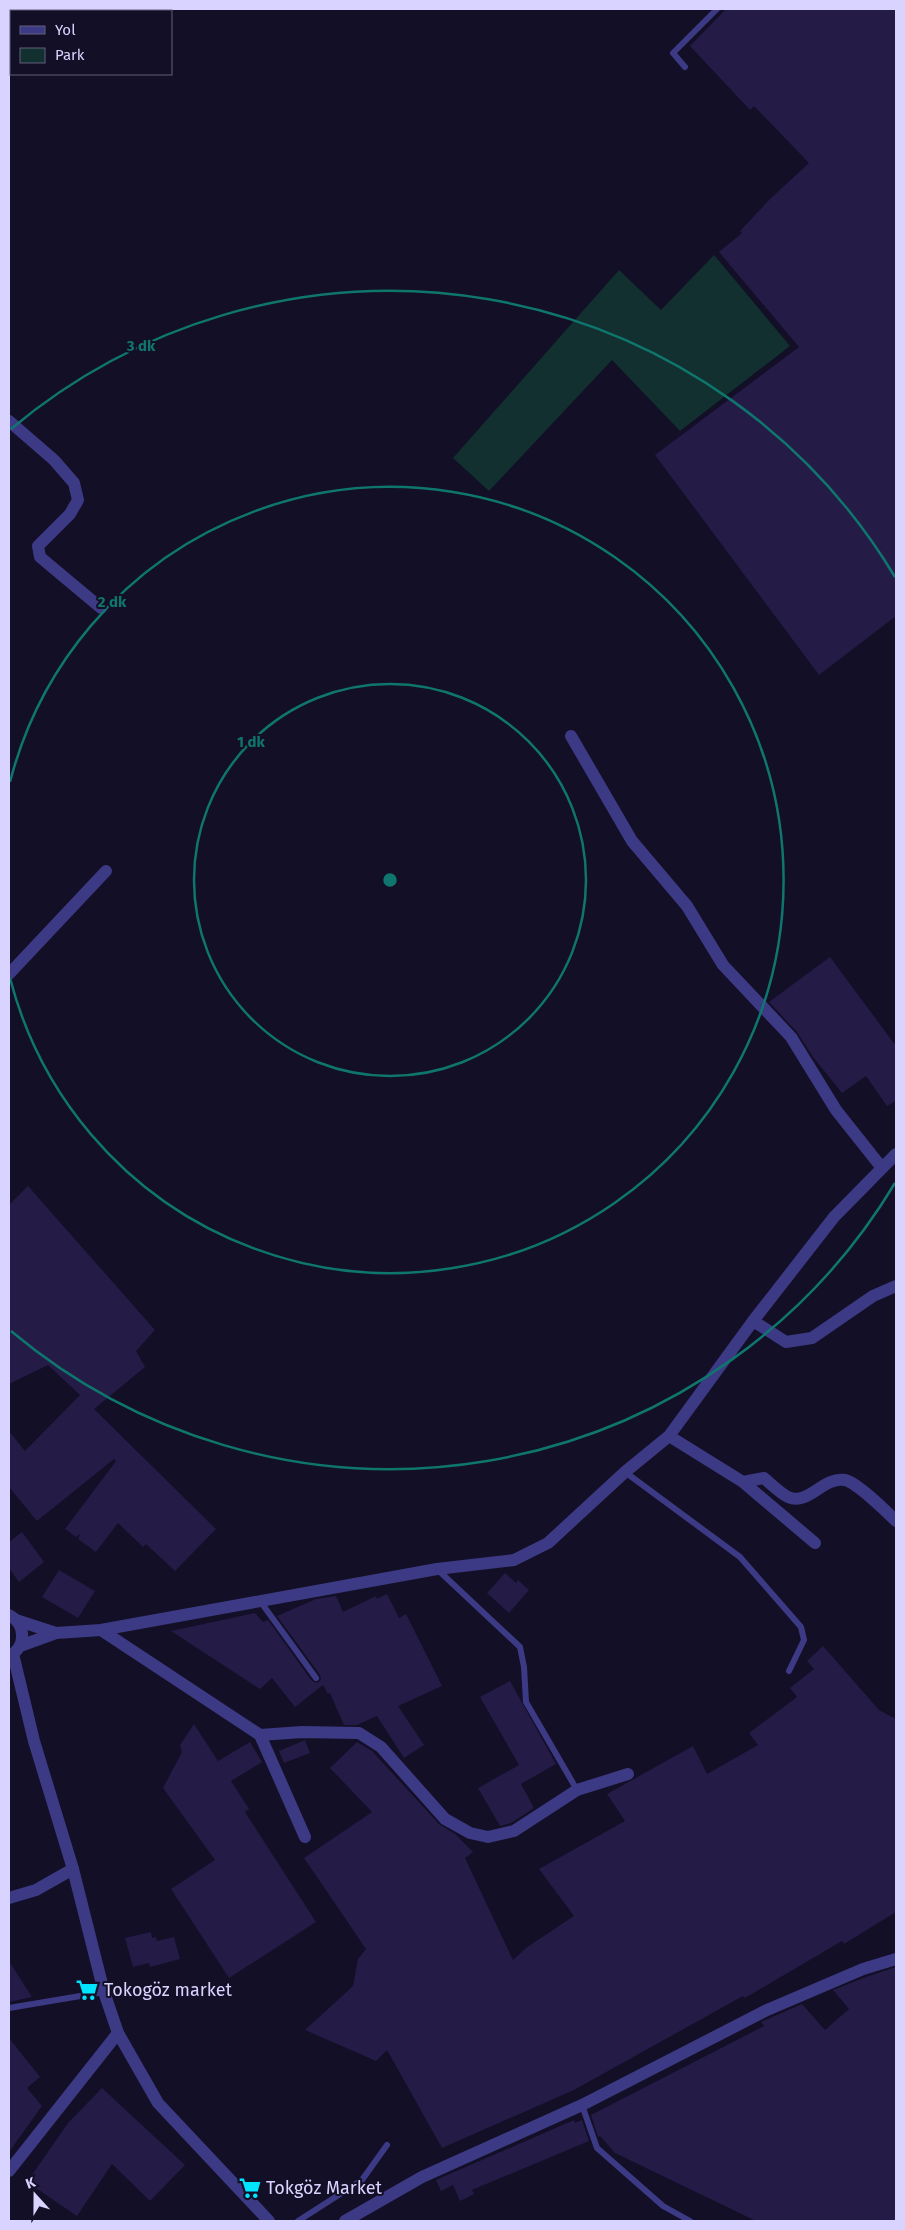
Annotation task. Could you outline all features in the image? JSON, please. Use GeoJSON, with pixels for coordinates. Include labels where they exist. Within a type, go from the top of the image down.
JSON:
{"type":"FeatureCollection","features":[{"type":"Feature","properties":{"kind":"street"},"geometry":{"type":"LineString","coordinates":[[9,421],[54,460],[74,483],[78,500],[70,514],[38,546],[40,557],[101,608]]}},
{"type":"Feature","properties":{"kind":"street"},"geometry":{"type":"LineString","coordinates":[[571,736],[632,841],[687,906],[723,965],[791,1037],[836,1110],[882,1168]]}},
{"type":"Feature","properties":{"kind":"street"},"geometry":{"type":"LineString","coordinates":[[9,974],[106,871]]}},
{"type":"Feature","properties":{"kind":"street"},"geometry":{"type":"LineString","coordinates":[[14,1652],[56,1633],[102,1630],[437,1569],[514,1560],[548,1543],[625,1472],[669,1436],[834,1217],[896,1154]]}},
{"type":"Feature","properties":{"kind":"street"},"geometry":{"type":"LineString","coordinates":[[754,1322],[786,1342],[812,1338],[873,1296],[896,1286]]}},
{"type":"Feature","properties":{"kind":"street"},"geometry":{"type":"LineString","coordinates":[[669,1436],[743,1482],[815,1544]]}},
{"type":"Feature","properties":{"kind":"street"},"geometry":{"type":"LineString","coordinates":[[743,1482],[764,1478],[789,1498],[806,1498],[831,1480],[847,1480],[881,1506],[896,1521]]}},
{"type":"Feature","properties":{"kind":"street"},"geometry":{"type":"LineString","coordinates":[[13,1618],[56,1633]]}},
{"type":"Feature","properties":{"kind":"street"},"geometry":{"type":"LineString","coordinates":[[13,1618],[22,1632],[14,1652],[34,1741],[73,1869],[104,1992],[118,2033],[158,2103],[268,2221]]}},
{"type":"Feature","properties":{"kind":"street"},"geometry":{"type":"LineString","coordinates":[[102,1630],[260,1735],[305,1837]]}},
{"type":"Feature","properties":{"kind":"street"},"geometry":{"type":"LineString","coordinates":[[260,1735],[302,1732],[359,1733],[381,1747],[445,1819],[470,1833],[488,1837],[514,1831],[577,1790],[628,1774]]}},
{"type":"Feature","properties":{"kind":"street"},"geometry":{"type":"LineString","coordinates":[[9,1898],[36,1890],[73,1869]]}},
{"type":"Feature","properties":{"kind":"street"},"geometry":{"type":"LineString","coordinates":[[345,2221],[422,2177],[582,2105],[768,2010],[863,1969],[896,1959]]}},
{"type":"Feature","properties":{"kind":"street"},"geometry":{"type":"LineString","coordinates":[[9,2172],[118,2033]]}},
{"type":"Feature","properties":{"kind":"lane"},"geometry":{"type":"LineString","coordinates":[[686,67],[672,53],[717,9]]}},
{"type":"Feature","properties":{"kind":"lane"},"geometry":{"type":"LineString","coordinates":[[625,1472],[740,1557],[801,1627],[804,1640],[789,1671]]}},
{"type":"Feature","properties":{"kind":"lane"},"geometry":{"type":"LineString","coordinates":[[437,1569],[520,1647],[524,1667],[526,1702],[577,1790]]}},
{"type":"Feature","properties":{"kind":"lane"},"geometry":{"type":"LineString","coordinates":[[260,1601],[316,1678]]}},
{"type":"Feature","properties":{"kind":"lane"},"geometry":{"type":"LineString","coordinates":[[9,2008],[104,1992]]}},
{"type":"Feature","properties":{"kind":"lane"},"geometry":{"type":"LineString","coordinates":[[582,2105],[597,2148],[664,2206],[690,2221]]}},
{"type":"Feature","properties":{"kind":"lane"},"geometry":{"type":"LineString","coordinates":[[298,2221],[362,2180],[387,2145]]}},
{"type":"Feature","properties":{"kind":"green space"},"geometry":{"type":"Polygon","coordinates":[[[714,255],[790,346],[680,431],[612,360],[489,491],[453,458],[619,270],[661,310],[714,255]]]}},
{"type":"Feature","properties":{"kind":"building"},"geometry":{"type":"Polygon","coordinates":[[[726,9],[896,9],[896,616],[819,675],[655,455],[799,347],[719,252],[742,233],[740,231],[770,199],[809,163],[754,106],[750,110],[690,46],[726,9]]]}},
{"type":"Feature","properties":{"kind":"building"},"geometry":{"type":"Polygon","coordinates":[[[830,957],[896,1046],[896,1101],[887,1106],[866,1076],[842,1093],[813,1057],[797,1032],[769,1002],[830,957]]]}},
{"type":"Feature","properties":{"kind":"building"},"geometry":{"type":"Polygon","coordinates":[[[28,1186],[155,1330],[136,1351],[145,1367],[94,1409],[216,1529],[175,1571],[146,1544],[143,1547],[118,1523],[96,1552],[78,1539],[80,1534],[76,1537],[65,1529],[116,1461],[114,1459],[37,1521],[9,1487],[9,1431],[25,1451],[80,1395],[48,1365],[9,1384],[9,1205],[28,1186]]]}},
{"type":"Feature","properties":{"kind":"building"},"geometry":{"type":"Polygon","coordinates":[[[22,1532],[44,1562],[19,1582],[9,1568],[9,1542],[22,1532]]]}},
{"type":"Feature","properties":{"kind":"building"},"geometry":{"type":"Polygon","coordinates":[[[59,1570],[95,1591],[78,1618],[42,1597],[59,1570]]]}},
{"type":"Feature","properties":{"kind":"building"},"geometry":{"type":"Polygon","coordinates":[[[505,1573],[516,1583],[518,1580],[529,1590],[509,1613],[487,1593],[505,1573]]]}},
{"type":"Feature","properties":{"kind":"building"},"geometry":{"type":"Polygon","coordinates":[[[387,1594],[399,1618],[406,1614],[442,1686],[398,1706],[424,1745],[404,1758],[377,1716],[357,1725],[344,1725],[330,1693],[328,1694],[323,1685],[295,1707],[272,1678],[260,1689],[171,1631],[255,1613],[263,1622],[268,1620],[312,1681],[317,1683],[321,1680],[320,1675],[277,1616],[316,1599],[336,1596],[343,1612],[376,1596],[377,1599],[387,1594]]]}},
{"type":"Feature","properties":{"kind":"building"},"geometry":{"type":"Polygon","coordinates":[[[823,1646],[879,1710],[896,1719],[896,1912],[844,1944],[842,1941],[745,1998],[743,1996],[574,2090],[442,2148],[387,2050],[376,2061],[305,2030],[353,1986],[358,1959],[366,1949],[304,1858],[372,1812],[330,1768],[357,1742],[372,1751],[439,1824],[455,1834],[473,1852],[465,1858],[513,1960],[526,1948],[574,1916],[539,1869],[625,1821],[607,1794],[693,1746],[707,1774],[758,1745],[749,1733],[797,1697],[790,1688],[814,1669],[807,1661],[823,1646]]]}},
{"type":"Feature","properties":{"kind":"building"},"geometry":{"type":"Polygon","coordinates":[[[510,1681],[556,1764],[521,1784],[534,1808],[511,1823],[500,1826],[478,1788],[519,1765],[480,1697],[510,1681]]]}},
{"type":"Feature","properties":{"kind":"building"},"geometry":{"type":"Polygon","coordinates":[[[194,1724],[218,1761],[250,1742],[262,1762],[231,1781],[249,1809],[245,1812],[316,1922],[229,1978],[171,1889],[215,1860],[163,1788],[182,1752],[180,1745],[194,1724]]]}},
{"type":"Feature","properties":{"kind":"building"},"geometry":{"type":"Polygon","coordinates":[[[305,1740],[310,1753],[284,1763],[279,1751],[305,1740]]]}},
{"type":"Feature","properties":{"kind":"building"},"geometry":{"type":"Polygon","coordinates":[[[151,1932],[152,1938],[156,1937],[157,1941],[174,1937],[180,1959],[150,1967],[149,1963],[133,1967],[125,1938],[151,1932]]]}},
{"type":"Feature","properties":{"kind":"building"},"geometry":{"type":"Polygon","coordinates":[[[9,1961],[32,1997],[9,2002],[9,1961]]]}},
{"type":"Feature","properties":{"kind":"building"},"geometry":{"type":"Polygon","coordinates":[[[896,1967],[896,2221],[756,2221],[615,2153],[600,2136],[598,2137],[591,2115],[764,2026],[761,2022],[802,2004],[825,2030],[849,2009],[833,1990],[896,1967]]]}},
{"type":"Feature","properties":{"kind":"building"},"geometry":{"type":"Polygon","coordinates":[[[9,2038],[40,2077],[27,2088],[42,2106],[9,2152],[9,2038]]]}},
{"type":"Feature","properties":{"kind":"building"},"geometry":{"type":"Polygon","coordinates":[[[102,2088],[185,2165],[150,2201],[112,2164],[77,2216],[27,2182],[68,2123],[102,2088]]]}},
{"type":"Feature","properties":{"kind":"building"},"geometry":{"type":"Polygon","coordinates":[[[574,2120],[575,2123],[582,2120],[589,2141],[472,2190],[474,2194],[460,2201],[453,2185],[441,2191],[436,2180],[574,2120]]]}},
{"type":"Feature","properties":{"kind":"place","name":"Tokogöz market"},"geometry":{"type":"Point","coordinates":[87,1990]}},
{"type":"Feature","properties":{"kind":"place","name":"Tokgöz Market"},"geometry":{"type":"Point","coordinates":[250,2188]}}]}
